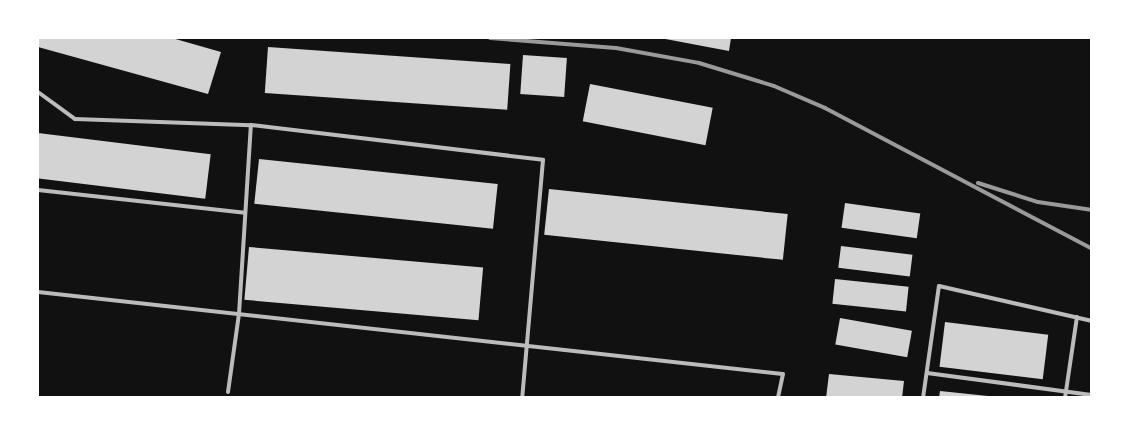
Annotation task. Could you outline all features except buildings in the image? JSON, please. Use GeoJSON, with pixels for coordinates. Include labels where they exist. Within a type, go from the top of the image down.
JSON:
{"type":"FeatureCollection","features":[{"type":"Feature","properties":{"kind":"lane"},"geometry":{"type":"LineString","coordinates":[[38,92],[75,119],[251,125],[543,160],[522,398]]}},
{"type":"Feature","properties":{"kind":"lane"},"geometry":{"type":"LineString","coordinates":[[228,392],[239,314],[251,125]]}},
{"type":"Feature","properties":{"kind":"lane"},"geometry":{"type":"LineString","coordinates":[[38,190],[245,214]]}},
{"type":"Feature","properties":{"kind":"lane"},"geometry":{"type":"LineString","coordinates":[[923,398],[939,286],[1092,320]]}},
{"type":"Feature","properties":{"kind":"lane"},"geometry":{"type":"LineString","coordinates":[[38,292],[783,374],[778,398]]}},
{"type":"Feature","properties":{"kind":"lane"},"geometry":{"type":"LineString","coordinates":[[1065,398],[1077,317]]}},
{"type":"Feature","properties":{"kind":"lane"},"geometry":{"type":"LineString","coordinates":[[927,373],[1092,395]]}},
{"type":"Feature","properties":{"kind":"railway"},"geometry":{"type":"LineString","coordinates":[[490,38],[616,48],[699,63],[774,86],[825,108],[1092,249]]}},
{"type":"Feature","properties":{"kind":"railway"},"geometry":{"type":"LineString","coordinates":[[978,183],[1038,202],[1092,210]]}}]}
